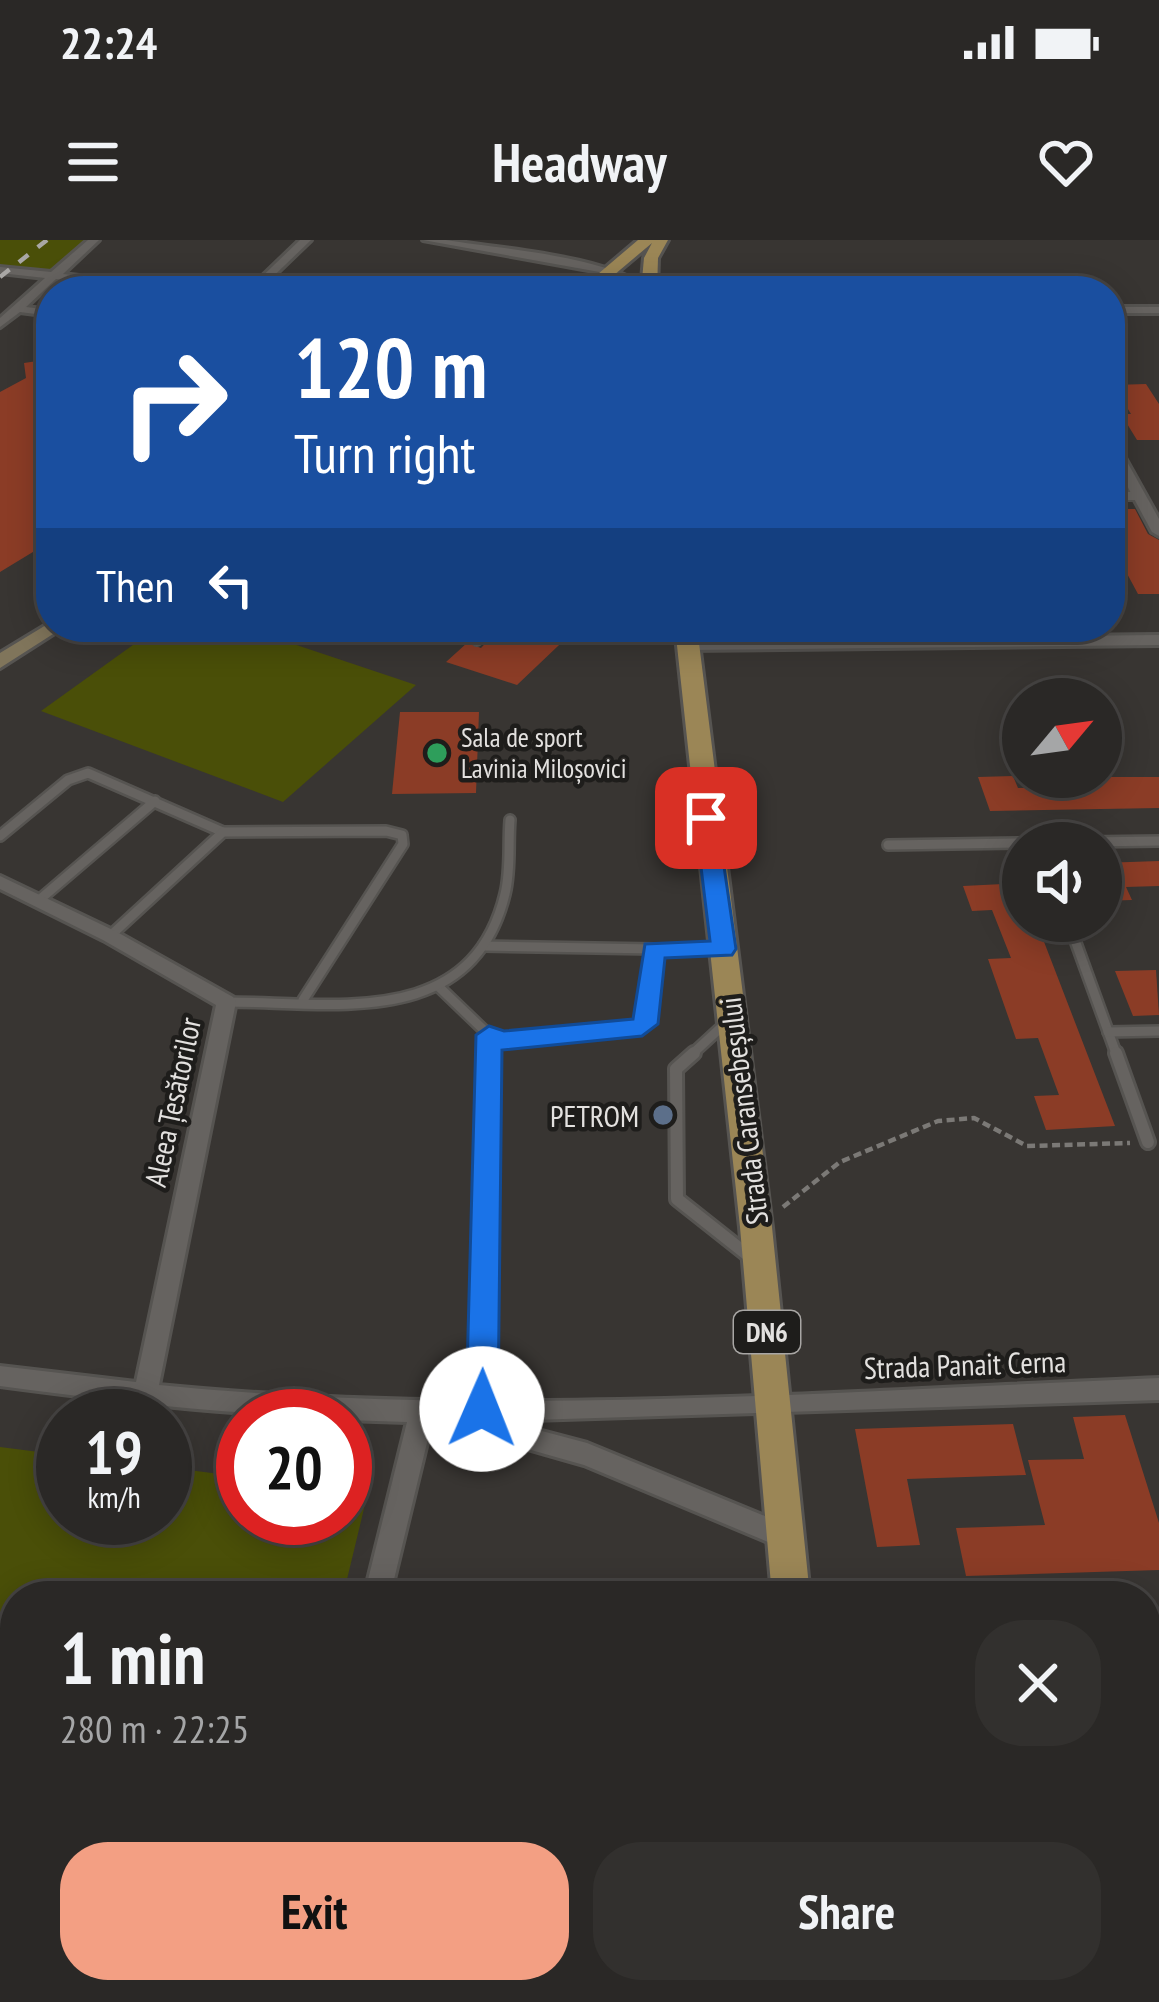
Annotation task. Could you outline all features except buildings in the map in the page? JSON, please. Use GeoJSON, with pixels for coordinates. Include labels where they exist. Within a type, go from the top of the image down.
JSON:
{"type":"FeatureCollection","features":[{"type":"Feature","properties":{"kind":"main road"},"geometry":{"type":"LineString","coordinates":[[602,276],[647,240]]}},
{"type":"Feature","properties":{"kind":"main road"},"geometry":{"type":"LineString","coordinates":[[647,276],[661,240]]}},
{"type":"Feature","properties":{"kind":"main road"},"geometry":{"type":"LineString","coordinates":[[0,662],[36,639]]}},
{"type":"Feature","properties":{"kind":"main road","name":"Strada Caransebeșului"},"geometry":{"type":"LineString","coordinates":[[688,642],[756,1227],[789,1581]]}},
{"type":"Feature","properties":{"kind":"street"},"geometry":{"type":"LineString","coordinates":[[53,274],[94,240]]}},
{"type":"Feature","properties":{"kind":"street"},"geometry":{"type":"LineString","coordinates":[[267,276],[306,240]]}},
{"type":"Feature","properties":{"kind":"street"},"geometry":{"type":"LineString","coordinates":[[428,240],[622,276]]}},
{"type":"Feature","properties":{"kind":"street"},"geometry":{"type":"LineString","coordinates":[[4,271],[70,276]]}},
{"type":"Feature","properties":{"kind":"street"},"geometry":{"type":"LineString","coordinates":[[0,324],[36,292]]}},
{"type":"Feature","properties":{"kind":"street"},"geometry":{"type":"LineString","coordinates":[[20,309],[36,311]]}},
{"type":"Feature","properties":{"kind":"street"},"geometry":{"type":"LineString","coordinates":[[1125,310],[1159,310]]}},
{"type":"Feature","properties":{"kind":"street"},"geometry":{"type":"LineString","coordinates":[[1125,470],[1159,532]]}},
{"type":"Feature","properties":{"kind":"street"},"geometry":{"type":"LineString","coordinates":[[1125,640],[1159,640]]}},
{"type":"Feature","properties":{"kind":"street","name":"Aleea Țesătorilor"},"geometry":{"type":"LineString","coordinates":[[0,882],[110,936],[226,1002],[147,1389]]}},
{"type":"Feature","properties":{"kind":"street"},"geometry":{"type":"LineString","coordinates":[[0,1376],[100,1389]]}},
{"type":"Feature","properties":{"kind":"street","name":"Strada Panait Cerna"},"geometry":{"type":"LineString","coordinates":[[774,1404],[1159,1389]]}},
{"type":"Feature","properties":{"kind":"street"},"geometry":{"type":"LineString","coordinates":[[192,1398],[422,1411],[774,1404]]}},
{"type":"Feature","properties":{"kind":"street"},"geometry":{"type":"LineString","coordinates":[[422,1411],[587,1454],[785,1537]]}},
{"type":"Feature","properties":{"kind":"street"},"geometry":{"type":"LineString","coordinates":[[381,1581],[422,1411]]}},
{"type":"Feature","properties":{"kind":"lane"},"geometry":{"type":"LineString","coordinates":[[1125,496],[1139,496]]}},
{"type":"Feature","properties":{"kind":"lane"},"geometry":{"type":"LineString","coordinates":[[0,836],[78,776],[97,775],[223,832],[386,831],[404,839],[303,1000]]}},
{"type":"Feature","properties":{"kind":"lane"},"geometry":{"type":"LineString","coordinates":[[38,901],[155,801]]}},
{"type":"Feature","properties":{"kind":"lane"},"geometry":{"type":"LineString","coordinates":[[226,1002],[402,1000],[439,987],[483,946],[505,892],[510,820]]}},
{"type":"Feature","properties":{"kind":"lane"},"geometry":{"type":"LineString","coordinates":[[110,936],[223,832]]}},
{"type":"Feature","properties":{"kind":"lane"},"geometry":{"type":"LineString","coordinates":[[1122,842],[1159,841]]}},
{"type":"Feature","properties":{"kind":"lane"},"geometry":{"type":"LineString","coordinates":[[888,845],[1002,844]]}},
{"type":"Feature","properties":{"kind":"lane"},"geometry":{"type":"LineString","coordinates":[[1076,942],[1148,1142]]}},
{"type":"Feature","properties":{"kind":"lane"},"geometry":{"type":"LineString","coordinates":[[483,946],[723,949]]}},
{"type":"Feature","properties":{"kind":"lane"},"geometry":{"type":"LineString","coordinates":[[439,987],[489,1035],[502,1040],[633,1030],[645,1024],[654,950]]}},
{"type":"Feature","properties":{"kind":"lane"},"geometry":{"type":"LineString","coordinates":[[733,1018],[676,1070],[677,1199],[760,1266]]}},
{"type":"Feature","properties":{"kind":"lane"},"geometry":{"type":"LineString","coordinates":[[1108,1032],[1159,1031]]}},
{"type":"Feature","properties":{"kind":"lane"},"geometry":{"type":"LineString","coordinates":[[482,1409],[489,1035]]}},
{"type":"Feature","properties":{"kind":"path"},"geometry":{"type":"LineString","coordinates":[[756,1227],[840,1162],[938,1120],[974,1118],[1027,1146],[1148,1142]]}},
{"type":"Feature","properties":{"kind":"green space"},"geometry":{"type":"Polygon","coordinates":[[[0,240],[87,240],[53,270],[0,266],[0,240]]]}},
{"type":"Feature","properties":{"kind":"green space"},"geometry":{"type":"Polygon","coordinates":[[[137,642],[288,642],[416,685],[283,802],[41,711],[137,642]]]}},
{"type":"Feature","properties":{"kind":"green space"},"geometry":{"type":"Polygon","coordinates":[[[0,1447],[36,1452],[36,1545],[192,1545],[192,1470],[216,1474],[216,1545],[355,1545],[347,1581],[0,1581],[0,1447]]]}},
{"type":"Feature","properties":{"kind":"railway"},"geometry":{"type":"LineString","coordinates":[[0,277],[47,240]]}},
{"type":"Feature","properties":{"kind":"place","name":"Sala de sport Lavinia Miloșovici"},"geometry":{"type":"Point","coordinates":[437,753]}},
{"type":"Feature","properties":{"kind":"place","name":"PETROM"},"geometry":{"type":"Point","coordinates":[663,1115]}},
{"type":"Feature","properties":{"kind":"route"},"geometry":{"type":"LineString","coordinates":[[482,1409],[489,1035],[502,1040],[633,1030],[645,1024],[654,950],[723,949],[706,818]]}}]}
